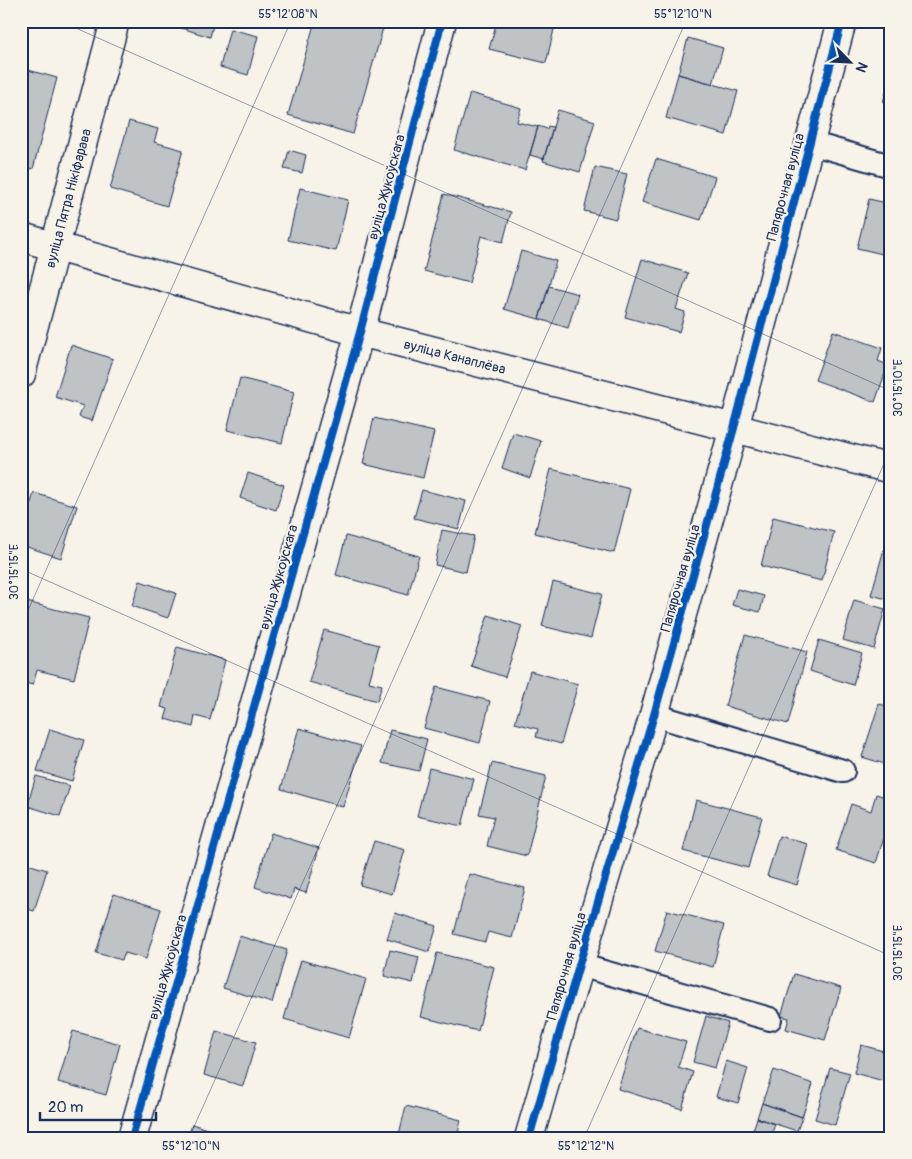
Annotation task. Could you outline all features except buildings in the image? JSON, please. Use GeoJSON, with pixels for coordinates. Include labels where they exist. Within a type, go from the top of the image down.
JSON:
{"type":"FeatureCollection","features":[{"type":"Feature","properties":{"kind":"street","name":"вуліца Пятра Нікіфарава"},"geometry":{"type":"LineString","coordinates":[[21,374],[115,21]]}},
{"type":"Feature","properties":{"kind":"street","name":"вуліца Жукоўскага"},"geometry":{"type":"LineString","coordinates":[[132,1138],[360,332],[442,21]]}},
{"type":"Feature","properties":{"kind":"street","name":"Папярочная вуліца"},"geometry":{"type":"LineString","coordinates":[[529,1138],[578,965],[654,715],[734,428],[842,21]]}},
{"type":"Feature","properties":{"kind":"street","name":"вуліца Канаплёва"},"geometry":{"type":"LineString","coordinates":[[21,237],[360,332],[891,469]]}},
{"type":"Feature","properties":{"kind":"lane"},"geometry":{"type":"LineString","coordinates":[[810,143],[891,166]]}},
{"type":"Feature","properties":{"kind":"lane"},"geometry":{"type":"LineString","coordinates":[[654,715],[843,771]]}},
{"type":"Feature","properties":{"kind":"lane"},"geometry":{"type":"LineString","coordinates":[[578,965],[770,1019]]}},
{"type":"Feature","properties":{"kind":"cycle path"},"geometry":{"type":"LineString","coordinates":[[132,1138],[360,332],[442,21]]}},
{"type":"Feature","properties":{"kind":"cycle path"},"geometry":{"type":"LineString","coordinates":[[529,1138],[654,715],[734,428],[842,21]]}}]}
